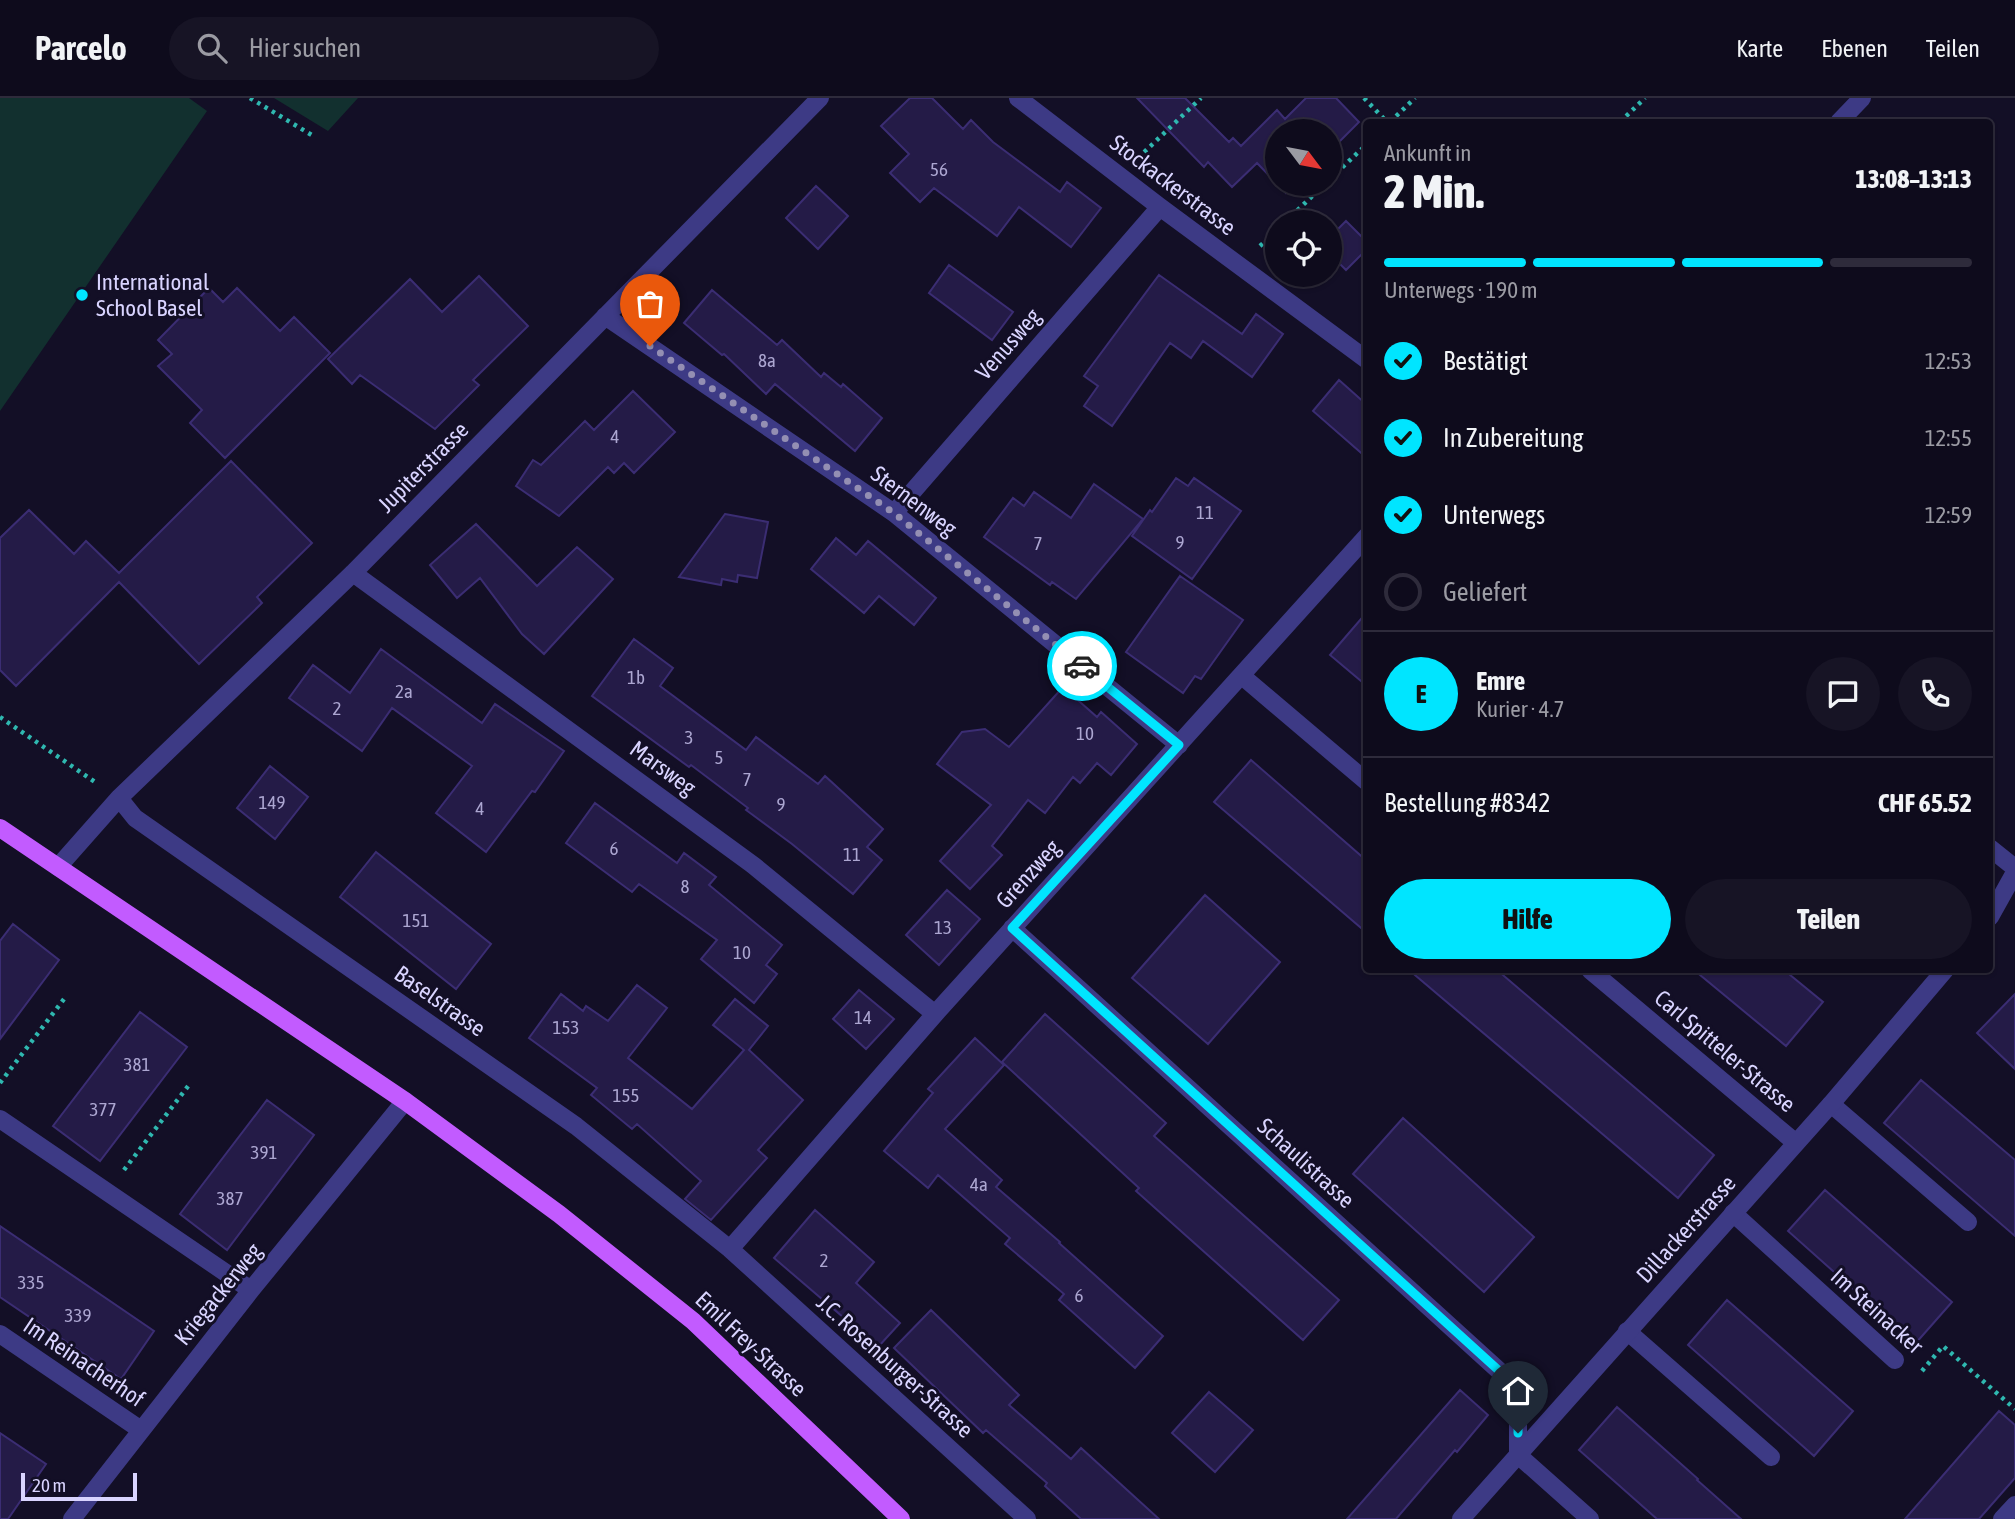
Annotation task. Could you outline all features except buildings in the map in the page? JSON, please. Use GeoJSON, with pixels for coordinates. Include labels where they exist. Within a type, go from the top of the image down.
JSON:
{"type":"FeatureCollection","features":[{"type":"Feature","properties":{"kind":"main road"},"geometry":{"type":"LineString","coordinates":[[0,828],[405,1101]]}},
{"type":"Feature","properties":{"kind":"main road","name":"Emil Frey-Strasse"},"geometry":{"type":"LineString","coordinates":[[405,1101],[559,1214],[693,1321],[901,1519]]}},
{"type":"Feature","properties":{"kind":"street","name":"Jupiterstrasse"},"geometry":{"type":"LineString","coordinates":[[58,867],[119,798],[353,573],[820,98]]}},
{"type":"Feature","properties":{"kind":"street","name":"Stockackerstrasse"},"geometry":{"type":"LineString","coordinates":[[1018,98],[1160,208],[1363,357]]}},
{"type":"Feature","properties":{"kind":"street"},"geometry":{"type":"LineString","coordinates":[[1842,119],[1862,98]]}},
{"type":"Feature","properties":{"kind":"street","name":"Venusweg"},"geometry":{"type":"LineString","coordinates":[[894,513],[1160,208]]}},
{"type":"Feature","properties":{"kind":"street","name":"Sternenweg"},"geometry":{"type":"LineString","coordinates":[[605,316],[894,513],[1179,745]]}},
{"type":"Feature","properties":{"kind":"street","name":"Grenzweg"},"geometry":{"type":"LineString","coordinates":[[730,1249],[935,1014],[1363,540]]}},
{"type":"Feature","properties":{"kind":"street","name":"Marsweg"},"geometry":{"type":"LineString","coordinates":[[353,573],[753,865],[935,1014]]}},
{"type":"Feature","properties":{"kind":"street"},"geometry":{"type":"LineString","coordinates":[[1241,676],[1363,779]]}},
{"type":"Feature","properties":{"kind":"street","name":"Baselstrasse"},"geometry":{"type":"LineString","coordinates":[[119,798],[135,818],[576,1126],[730,1249]]}},
{"type":"Feature","properties":{"kind":"street"},"geometry":{"type":"LineString","coordinates":[[1993,851],[2015,870],[1993,911]]}},
{"type":"Feature","properties":{"kind":"street","name":"Schaulistrasse"},"geometry":{"type":"LineString","coordinates":[[1012,928],[1518,1388],[1518,1455]]}},
{"type":"Feature","properties":{"kind":"street","name":"Carl Spitteler-Strasse"},"geometry":{"type":"LineString","coordinates":[[1594,973],[1796,1143]]}},
{"type":"Feature","properties":{"kind":"street","name":"Dillackerstrasse"},"geometry":{"type":"LineString","coordinates":[[1461,1519],[1831,1104],[1942,973]]}},
{"type":"Feature","properties":{"kind":"street","name":"Kriegackerweg"},"geometry":{"type":"LineString","coordinates":[[72,1519],[251,1290],[405,1101]]}},
{"type":"Feature","properties":{"kind":"street"},"geometry":{"type":"LineString","coordinates":[[1831,1104],[1968,1222]]}},
{"type":"Feature","properties":{"kind":"street"},"geometry":{"type":"LineString","coordinates":[[0,1119],[251,1290]]}},
{"type":"Feature","properties":{"kind":"street","name":"Im Steinacker"},"geometry":{"type":"LineString","coordinates":[[1733,1213],[1895,1360]]}},
{"type":"Feature","properties":{"kind":"street","name":"J.C. Rosenburger-Strasse"},"geometry":{"type":"LineString","coordinates":[[730,1249],[1027,1519]]}},
{"type":"Feature","properties":{"kind":"street"},"geometry":{"type":"LineString","coordinates":[[1628,1331],[1771,1457]]}},
{"type":"Feature","properties":{"kind":"street","name":"Im Reinacherhof"},"geometry":{"type":"LineString","coordinates":[[0,1334],[141,1430]]}},
{"type":"Feature","properties":{"kind":"street"},"geometry":{"type":"LineString","coordinates":[[1518,1455],[1590,1519]]}},
{"type":"Feature","properties":{"kind":"street"},"geometry":{"type":"LineString","coordinates":[[2003,1519],[2015,1505]]}},
{"type":"Feature","properties":{"kind":"path"},"geometry":{"type":"LineString","coordinates":[[250,98],[316,137]]}},
{"type":"Feature","properties":{"kind":"path"},"geometry":{"type":"LineString","coordinates":[[1119,176],[1201,98]]}},
{"type":"Feature","properties":{"kind":"path"},"geometry":{"type":"LineString","coordinates":[[1364,98],[1386,119]]}},
{"type":"Feature","properties":{"kind":"path"},"geometry":{"type":"LineString","coordinates":[[1392,119],[1415,98]]}},
{"type":"Feature","properties":{"kind":"path"},"geometry":{"type":"LineString","coordinates":[[1623,119],[1645,98]]}},
{"type":"Feature","properties":{"kind":"path"},"geometry":{"type":"LineString","coordinates":[[1342,168],[1363,148]]}},
{"type":"Feature","properties":{"kind":"path"},"geometry":{"type":"LineString","coordinates":[[1298,210],[1312,196]]}},
{"type":"Feature","properties":{"kind":"path"},"geometry":{"type":"LineString","coordinates":[[0,717],[119,798]]}},
{"type":"Feature","properties":{"kind":"path"},"geometry":{"type":"LineString","coordinates":[[0,1083],[64,999]]}},
{"type":"Feature","properties":{"kind":"path"},"geometry":{"type":"LineString","coordinates":[[107,1192],[189,1085]]}},
{"type":"Feature","properties":{"kind":"path","name":"Im Steinacker"},"geometry":{"type":"LineString","coordinates":[[1895,1360],[1915,1380],[1943,1346],[2015,1409]]}},
{"type":"Feature","properties":{"kind":"green space"},"geometry":{"type":"Polygon","coordinates":[[[0,98],[189,98],[207,111],[0,411],[0,98]]]}},
{"type":"Feature","properties":{"kind":"green space"},"geometry":{"type":"Polygon","coordinates":[[[274,98],[358,98],[328,131],[274,98]]]}},
{"type":"Feature","properties":{"kind":"way so far"},"geometry":{"type":"LineString","coordinates":[[650,346],[894,513],[1082,666]]}},
{"type":"Feature","properties":{"kind":"place","name":"International School Basel"},"geometry":{"type":"Point","coordinates":[82,295]}},
{"type":"Feature","properties":{"kind":"route"},"geometry":{"type":"LineString","coordinates":[[1082,666],[1179,745],[1012,928],[1518,1388],[1518,1433]]}}]}
